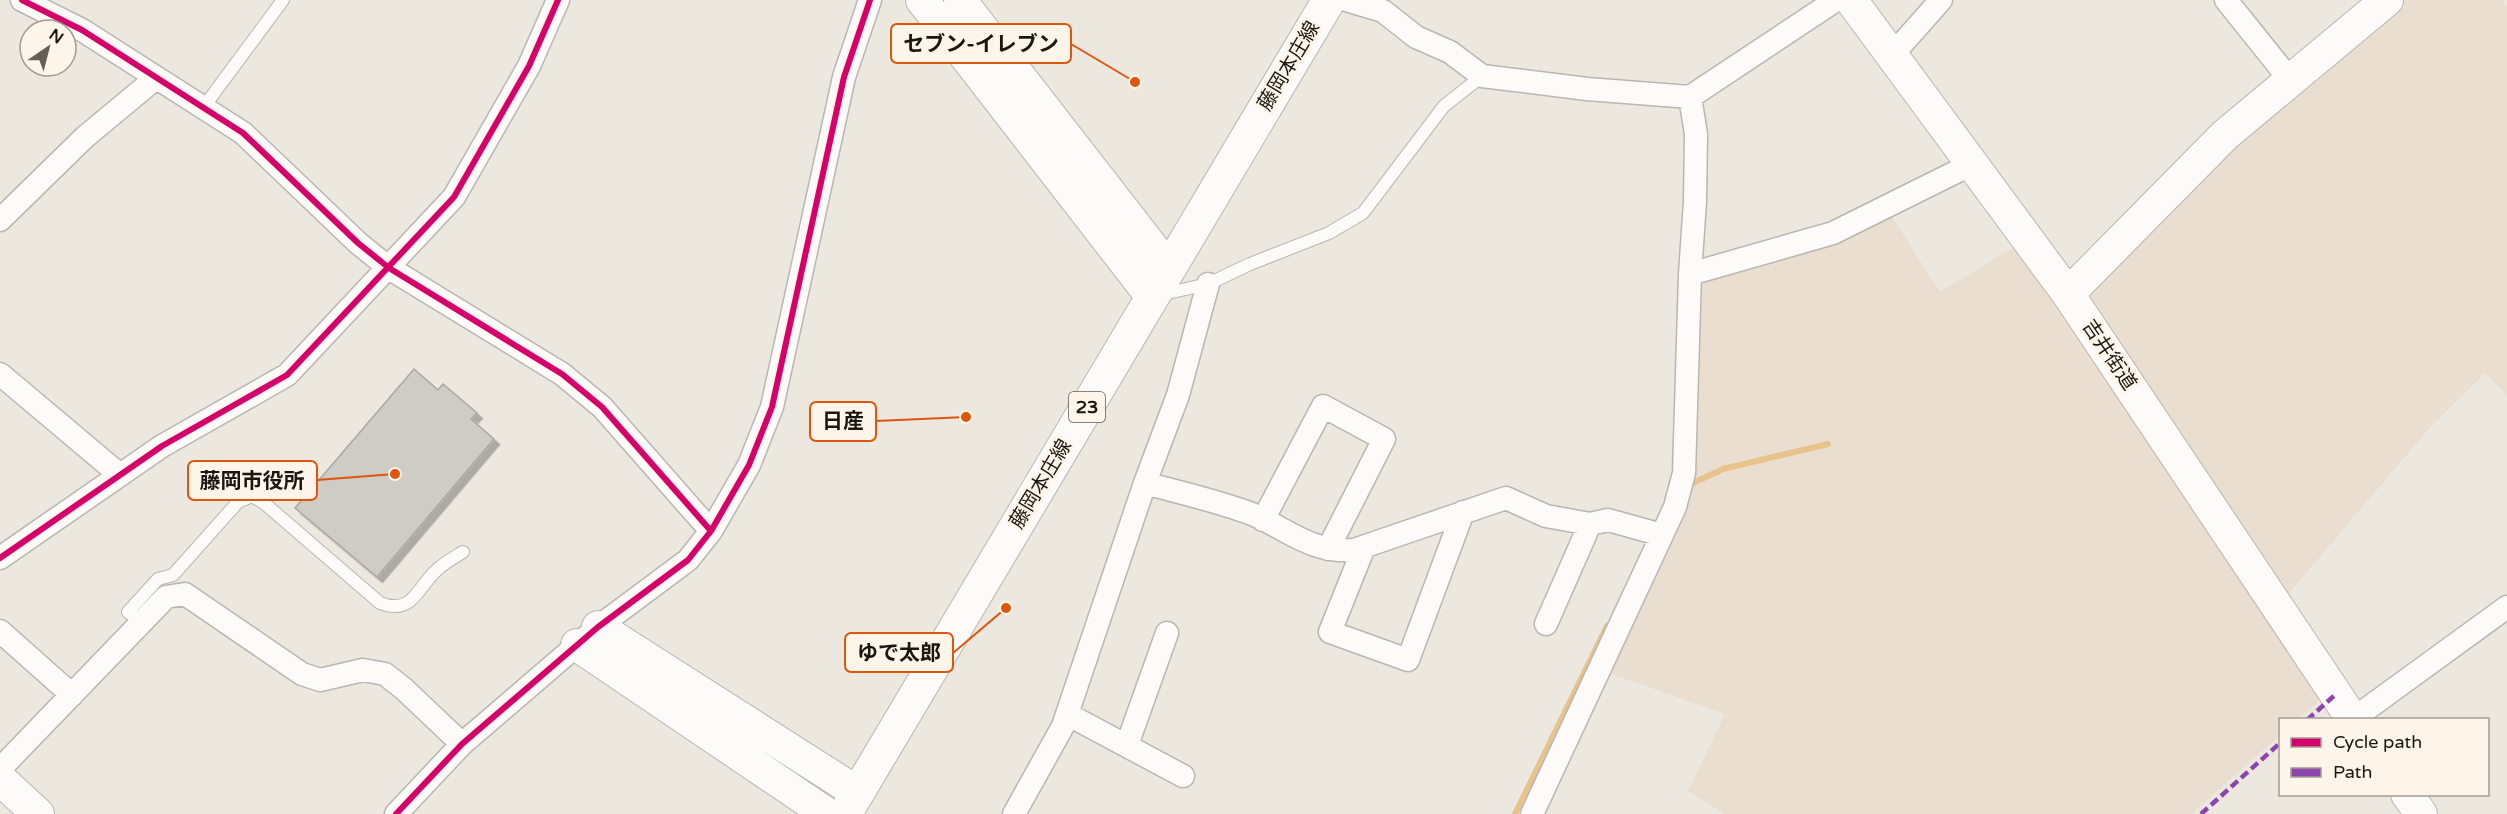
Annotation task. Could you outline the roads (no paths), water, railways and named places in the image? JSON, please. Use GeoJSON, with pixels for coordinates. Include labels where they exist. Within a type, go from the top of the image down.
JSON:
{"type":"FeatureCollection","features":[{"type":"Feature","properties":{"kind":"main road","name":"藤岡本庄線"},"geometry":{"type":"LineString","coordinates":[[848,809],[1329,0]]}},
{"type":"Feature","properties":{"kind":"street"},"geometry":{"type":"LineString","coordinates":[[22,0],[82,30],[243,133],[358,243],[389,268],[562,374],[602,407],[711,531]]}},
{"type":"Feature","properties":{"kind":"street"},"geometry":{"type":"LineString","coordinates":[[0,558],[162,446],[287,375],[454,197],[529,66],[558,0]]}},
{"type":"Feature","properties":{"kind":"street"},"geometry":{"type":"LineString","coordinates":[[396,814],[462,744],[588,636],[688,560],[711,531],[749,465],[772,407],[844,77],[870,0]]}},
{"type":"Feature","properties":{"kind":"street"},"geometry":{"type":"LineString","coordinates":[[922,0],[1152,297]]}},
{"type":"Feature","properties":{"kind":"street"},"geometry":{"type":"LineString","coordinates":[[960,0],[1169,269]]}},
{"type":"Feature","properties":{"kind":"street"},"geometry":{"type":"LineString","coordinates":[[1346,0],[1383,11],[1416,37],[1450,52],[1482,76],[1587,89],[1690,97],[1836,0]]}},
{"type":"Feature","properties":{"kind":"street","name":"吉井街道"},"geometry":{"type":"LineString","coordinates":[[1851,0],[1974,163],[2068,294],[2352,718]]}},
{"type":"Feature","properties":{"kind":"street"},"geometry":{"type":"LineString","coordinates":[[1893,54],[1941,0]]}},
{"type":"Feature","properties":{"kind":"street"},"geometry":{"type":"LineString","coordinates":[[2068,294],[2225,135],[2387,0]]}},
{"type":"Feature","properties":{"kind":"street"},"geometry":{"type":"LineString","coordinates":[[2237,4],[2291,81]]}},
{"type":"Feature","properties":{"kind":"street"},"geometry":{"type":"LineString","coordinates":[[0,220],[85,137],[156,78]]}},
{"type":"Feature","properties":{"kind":"street"},"geometry":{"type":"LineString","coordinates":[[1532,814],[1675,507],[1684,472],[1690,274],[1695,201],[1696,134],[1690,97]]}},
{"type":"Feature","properties":{"kind":"street"},"geometry":{"type":"LineString","coordinates":[[1690,274],[1833,233],[1974,163]]}},
{"type":"Feature","properties":{"kind":"street"},"geometry":{"type":"LineString","coordinates":[[1014,814],[1067,714],[1145,483],[1178,395],[1208,284]]}},
{"type":"Feature","properties":{"kind":"street"},"geometry":{"type":"LineString","coordinates":[[0,374],[120,474]]}},
{"type":"Feature","properties":{"kind":"street"},"geometry":{"type":"LineString","coordinates":[[1263,520],[1323,406],[1384,439],[1328,549]]}},
{"type":"Feature","properties":{"kind":"street"},"geometry":{"type":"LineString","coordinates":[[1145,483],[1235,508],[1263,520],[1284,533],[1328,549],[1354,550],[1506,498],[1546,516],[1590,524],[1608,520],[1662,535]]}},
{"type":"Feature","properties":{"kind":"street"},"geometry":{"type":"LineString","coordinates":[[1364,547],[1330,632],[1408,660],[1463,512]]}},
{"type":"Feature","properties":{"kind":"street"},"geometry":{"type":"LineString","coordinates":[[1546,624],[1590,524]]}},
{"type":"Feature","properties":{"kind":"street"},"geometry":{"type":"LineString","coordinates":[[0,769],[166,597],[185,594],[302,674],[321,680],[363,670],[385,674],[462,744]]}},
{"type":"Feature","properties":{"kind":"street"},"geometry":{"type":"LineString","coordinates":[[2354,718],[2507,607]]}},
{"type":"Feature","properties":{"kind":"street"},"geometry":{"type":"LineString","coordinates":[[0,631],[72,695]]}},
{"type":"Feature","properties":{"kind":"street"},"geometry":{"type":"LineString","coordinates":[[1127,745],[1167,633]]}},
{"type":"Feature","properties":{"kind":"street"},"geometry":{"type":"LineString","coordinates":[[588,636],[848,809]]}},
{"type":"Feature","properties":{"kind":"street"},"geometry":{"type":"LineString","coordinates":[[1067,714],[1183,776]]}},
{"type":"Feature","properties":{"kind":"street"},"geometry":{"type":"LineString","coordinates":[[0,779],[38,814]]}},
{"type":"Feature","properties":{"kind":"street"},"geometry":{"type":"LineString","coordinates":[[2408,796],[2421,814]]}},
{"type":"Feature","properties":{"kind":"lane"},"geometry":{"type":"LineString","coordinates":[[203,108],[283,0]]}},
{"type":"Feature","properties":{"kind":"lane"},"geometry":{"type":"LineString","coordinates":[[1152,297],[1208,284],[1329,232],[1363,213],[1444,106],[1482,76]]}},
{"type":"Feature","properties":{"kind":"lane"},"geometry":{"type":"LineString","coordinates":[[141,622],[128,612],[158,579],[173,575],[238,502],[252,496],[264,503],[380,603],[394,609],[406,605],[438,568],[463,552]]}},
{"type":"Feature","properties":{"kind":"waterway"},"geometry":{"type":"LineString","coordinates":[[1691,484],[1723,469],[1828,444]]}},
{"type":"Feature","properties":{"kind":"waterway"},"geometry":{"type":"LineString","coordinates":[[1515,814],[1607,626]]}},
{"type":"Feature","properties":{"kind":"place","name":"セブン-イレブン"},"geometry":{"type":"Point","coordinates":[1135,82]}},
{"type":"Feature","properties":{"kind":"place","name":"日産"},"geometry":{"type":"Point","coordinates":[966,417]}},
{"type":"Feature","properties":{"kind":"place","name":"藤岡市役所"},"geometry":{"type":"Point","coordinates":[395,474]}},
{"type":"Feature","properties":{"kind":"place","name":"ゆで太郎"},"geometry":{"type":"Point","coordinates":[1006,608]}}]}
